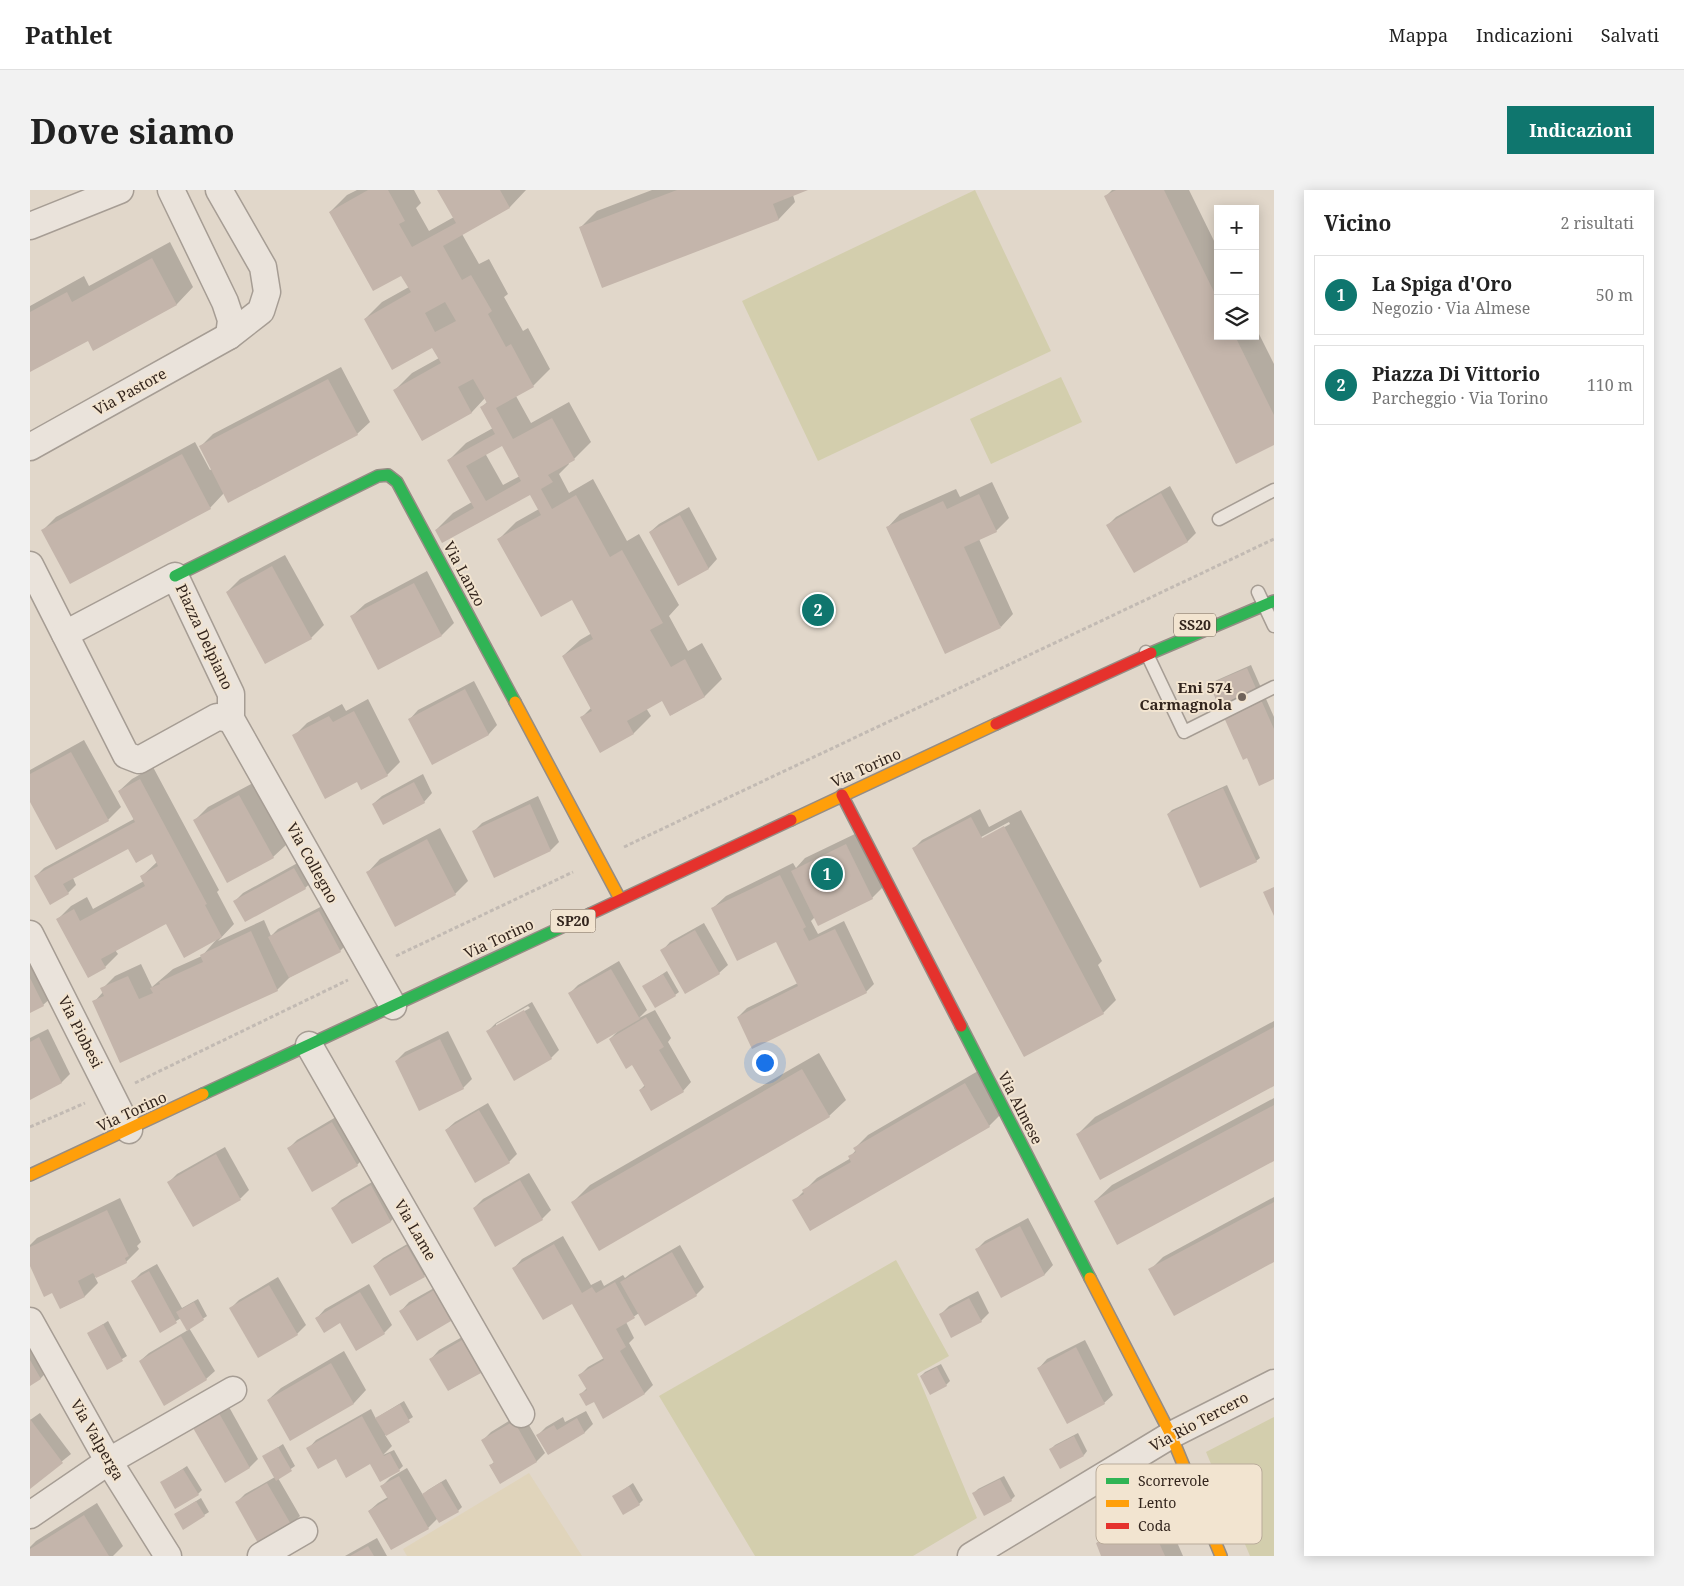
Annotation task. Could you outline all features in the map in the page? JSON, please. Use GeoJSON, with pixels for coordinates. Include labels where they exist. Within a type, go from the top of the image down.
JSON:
{"type":"FeatureCollection","features":[{"type":"Feature","properties":{"kind":"street"},"geometry":{"type":"LineString","coordinates":[[30,226],[120,190]]}},
{"type":"Feature","properties":{"kind":"street"},"geometry":{"type":"LineString","coordinates":[[170,190],[226,302],[231,320],[229,336]]}},
{"type":"Feature","properties":{"kind":"street","name":"Via Pastore"},"geometry":{"type":"LineString","coordinates":[[30,447],[229,336],[261,311],[267,292],[263,267],[219,190]]}},
{"type":"Feature","properties":{"kind":"street","name":"Via Lanzo"},"geometry":{"type":"LineString","coordinates":[[175,576],[378,476],[388,475],[397,482],[620,899]]}},
{"type":"Feature","properties":{"kind":"street"},"geometry":{"type":"LineString","coordinates":[[30,565],[126,755],[139,760],[217,717],[231,719]]}},
{"type":"Feature","properties":{"kind":"street","name":"Piazza Delpiano"},"geometry":{"type":"LineString","coordinates":[[65,634],[175,576],[232,694],[231,719]]}},
{"type":"Feature","properties":{"kind":"street","name":"SS20"},"geometry":{"type":"LineString","coordinates":[[1146,653],[1269,603]]}},
{"type":"Feature","properties":{"kind":"street","name":"SS20"},"geometry":{"type":"LineString","coordinates":[[1116,668],[1223,610]]}},
{"type":"Feature","properties":{"kind":"street","name":"Via Torino"},"geometry":{"type":"LineString","coordinates":[[30,1175],[1116,668]]}},
{"type":"Feature","properties":{"kind":"street","name":"Via Collegno"},"geometry":{"type":"LineString","coordinates":[[231,719],[393,1006]]}},
{"type":"Feature","properties":{"kind":"street","name":"Via Almese"},"geometry":{"type":"LineString","coordinates":[[842,795],[1171,1435],[1183,1464]]}},
{"type":"Feature","properties":{"kind":"street","name":"Via Piobesi"},"geometry":{"type":"LineString","coordinates":[[30,934],[129,1130]]}},
{"type":"Feature","properties":{"kind":"street","name":"Via Lame"},"geometry":{"type":"LineString","coordinates":[[309,1045],[521,1414]]}},
{"type":"Feature","properties":{"kind":"street","name":"Via Valperga"},"geometry":{"type":"LineString","coordinates":[[30,1322],[109,1461],[168,1556]]}},
{"type":"Feature","properties":{"kind":"street","name":"Via Rio Tercero"},"geometry":{"type":"LineString","coordinates":[[1123,1464],[1171,1435],[1274,1383]]}},
{"type":"Feature","properties":{"kind":"street"},"geometry":{"type":"LineString","coordinates":[[30,1515],[109,1461],[233,1390]]}},
{"type":"Feature","properties":{"kind":"street","name":"Via Rio Tercero"},"geometry":{"type":"LineString","coordinates":[[971,1556],[1096,1480]]}},
{"type":"Feature","properties":{"kind":"street"},"geometry":{"type":"LineString","coordinates":[[261,1556],[304,1531]]}},
{"type":"Feature","properties":{"kind":"street","name":"Via Almese"},"geometry":{"type":"LineString","coordinates":[[1216,1544],[1221,1556]]}},
{"type":"Feature","properties":{"kind":"lane"},"geometry":{"type":"LineString","coordinates":[[1219,519],[1274,490]]}},
{"type":"Feature","properties":{"kind":"lane"},"geometry":{"type":"LineString","coordinates":[[1257,592],[1269,603],[1274,626]]}},
{"type":"Feature","properties":{"kind":"lane"},"geometry":{"type":"LineString","coordinates":[[1146,653],[1184,732],[1274,687]]}},
{"type":"Feature","properties":{"kind":"path"},"geometry":{"type":"LineString","coordinates":[[30,1127],[136,1082],[371,968],[1274,539]]}},
{"type":"Feature","properties":{"kind":"shaded area"},"geometry":{"type":"Polygon","coordinates":[[[975,190],[1051,351],[818,461],[742,301],[975,190]]]}},
{"type":"Feature","properties":{"kind":"shaded area"},"geometry":{"type":"Polygon","coordinates":[[[1061,377],[1082,422],[991,464],[970,419],[1061,377]]]}},
{"type":"Feature","properties":{"kind":"shaded area"},"geometry":{"type":"Polygon","coordinates":[[[896,1260],[949,1356],[917,1374],[977,1518],[913,1556],[755,1556],[659,1396],[896,1260]]]}},
{"type":"Feature","properties":{"kind":"shaded area"},"geometry":{"type":"Polygon","coordinates":[[[1274,1417],[1274,1556],[1250,1556],[1245,1544],[1262,1544],[1262,1464],[1211,1464],[1206,1452],[1274,1417]]]}},
{"type":"Feature","properties":{"kind":"shaded area"},"geometry":{"type":"Polygon","coordinates":[[[529,1473],[582,1556],[407,1556],[403,1549],[529,1473]]]}},
{"type":"Feature","properties":{"kind":"building"},"geometry":{"type":"Polygon","coordinates":[[[368,190],[388,190],[405,221],[399,224],[412,247],[456,223],[437,190],[500,190],[510,208],[443,246],[462,280],[471,275],[492,311],[488,314],[506,347],[511,344],[534,387],[496,408],[513,439],[552,418],[575,460],[548,475],[553,482],[541,489],[552,509],[576,495],[610,557],[622,550],[663,623],[650,630],[671,667],[685,659],[705,697],[670,716],[662,701],[627,721],[634,734],[600,753],[580,717],[592,711],[562,656],[593,639],[572,600],[541,617],[497,539],[541,515],[530,495],[442,543],[435,530],[474,508],[447,460],[495,434],[480,407],[487,403],[473,379],[458,387],[472,413],[422,441],[393,390],[441,363],[432,348],[392,370],[364,319],[411,292],[401,276],[373,291],[329,212],[368,190]],[[445,302],[425,313],[435,332],[456,321],[445,302]],[[502,446],[466,466],[486,501],[521,481],[502,446]]]}},
{"type":"Feature","properties":{"kind":"building"},"geometry":{"type":"Polygon","coordinates":[[[677,190],[808,190],[773,204],[779,220],[602,288],[579,227],[677,190]]]}},
{"type":"Feature","properties":{"kind":"building"},"geometry":{"type":"Polygon","coordinates":[[[1116,190],[1164,190],[1214,292],[1214,340],[1237,340],[1274,415],[1274,445],[1236,464],[1104,196],[1116,190]]]}},
{"type":"Feature","properties":{"kind":"building"},"geometry":{"type":"Polygon","coordinates":[[[152,258],[177,305],[93,351],[88,341],[30,372],[30,312],[67,292],[72,302],[152,258]]]}},
{"type":"Feature","properties":{"kind":"building"},"geometry":{"type":"Polygon","coordinates":[[[328,379],[358,435],[228,503],[199,446],[328,379]]]}},
{"type":"Feature","properties":{"kind":"building"},"geometry":{"type":"Polygon","coordinates":[[[182,454],[211,509],[70,584],[41,530],[182,454]]]}},
{"type":"Feature","properties":{"kind":"building"},"geometry":{"type":"Polygon","coordinates":[[[1161,493],[1188,542],[1134,573],[1106,525],[1161,493]]]}},
{"type":"Feature","properties":{"kind":"building"},"geometry":{"type":"Polygon","coordinates":[[[979,494],[997,532],[964,547],[1001,628],[945,654],[886,527],[943,501],[947,509],[979,494]]]}},
{"type":"Feature","properties":{"kind":"building"},"geometry":{"type":"Polygon","coordinates":[[[680,515],[709,569],[678,586],[649,532],[680,515]]]}},
{"type":"Feature","properties":{"kind":"building"},"geometry":{"type":"Polygon","coordinates":[[[272,566],[312,639],[265,664],[226,592],[272,566]]]}},
{"type":"Feature","properties":{"kind":"building"},"geometry":{"type":"Polygon","coordinates":[[[414,583],[442,636],[378,670],[350,616],[414,583]]]}},
{"type":"Feature","properties":{"kind":"building"},"geometry":{"type":"Polygon","coordinates":[[[1247,668],[1274,729],[1274,779],[1259,786],[1247,758],[1243,760],[1209,684],[1247,668]]]}},
{"type":"Feature","properties":{"kind":"building"},"geometry":{"type":"Polygon","coordinates":[[[465,689],[489,735],[432,765],[408,719],[465,689]]]}},
{"type":"Feature","properties":{"kind":"building"},"geometry":{"type":"Polygon","coordinates":[[[354,711],[388,776],[361,790],[357,782],[325,799],[292,735],[329,716],[333,722],[354,711]]]}},
{"type":"Feature","properties":{"kind":"building"},"geometry":{"type":"Polygon","coordinates":[[[71,752],[109,821],[56,850],[30,802],[30,774],[71,752]]]}},
{"type":"Feature","properties":{"kind":"building"},"geometry":{"type":"Polygon","coordinates":[[[140,779],[207,904],[205,905],[222,937],[184,958],[166,924],[101,959],[106,968],[88,978],[56,919],[74,909],[80,921],[145,886],[140,876],[158,866],[152,854],[136,863],[128,849],[63,884],[69,894],[50,905],[34,876],[135,822],[118,791],[140,779]]]}},
{"type":"Feature","properties":{"kind":"building"},"geometry":{"type":"Polygon","coordinates":[[[414,782],[425,803],[383,825],[372,804],[414,782]]]}},
{"type":"Feature","properties":{"kind":"building"},"geometry":{"type":"Polygon","coordinates":[[[1223,788],[1257,862],[1200,888],[1167,814],[1223,788]]]}},
{"type":"Feature","properties":{"kind":"building"},"geometry":{"type":"Polygon","coordinates":[[[239,795],[274,858],[227,883],[193,820],[239,795]]]}},
{"type":"Feature","properties":{"kind":"building"},"geometry":{"type":"Polygon","coordinates":[[[530,804],[551,851],[494,878],[472,831],[530,804]]]}},
{"type":"Feature","properties":{"kind":"building"},"geometry":{"type":"Polygon","coordinates":[[[971,817],[982,838],[1004,826],[1104,1014],[1024,1057],[912,848],[971,817]]]}},
{"type":"Feature","properties":{"kind":"building"},"geometry":{"type":"Polygon","coordinates":[[[427,839],[456,895],[395,927],[366,872],[427,839]]]}},
{"type":"Feature","properties":{"kind":"building"},"geometry":{"type":"Polygon","coordinates":[[[846,844],[873,899],[818,926],[791,871],[846,844]]]}},
{"type":"Feature","properties":{"kind":"building"},"geometry":{"type":"Polygon","coordinates":[[[294,868],[306,889],[245,922],[233,901],[294,868]]]}},
{"type":"Feature","properties":{"kind":"building"},"geometry":{"type":"Polygon","coordinates":[[[780,875],[806,927],[803,929],[809,941],[835,929],[867,993],[752,1049],[737,1017],[798,986],[776,942],[737,961],[711,908],[780,875]]]}},
{"type":"Feature","properties":{"kind":"building"},"geometry":{"type":"Polygon","coordinates":[[[1274,887],[1274,916],[1263,892],[1274,887]]]}},
{"type":"Feature","properties":{"kind":"building"},"geometry":{"type":"Polygon","coordinates":[[[319,911],[341,952],[289,978],[268,937],[319,911]]]}},
{"type":"Feature","properties":{"kind":"building"},"geometry":{"type":"Polygon","coordinates":[[[695,930],[720,974],[685,994],[660,950],[695,930]]]}},
{"type":"Feature","properties":{"kind":"building"},"geometry":{"type":"Polygon","coordinates":[[[251,931],[278,991],[120,1063],[92,1001],[104,996],[100,988],[128,976],[139,999],[153,993],[150,988],[160,984],[159,982],[203,962],[200,955],[251,931]]]}},
{"type":"Feature","properties":{"kind":"building"},"geometry":{"type":"Polygon","coordinates":[[[611,969],[640,1019],[597,1044],[568,993],[611,969]]]}},
{"type":"Feature","properties":{"kind":"building"},"geometry":{"type":"Polygon","coordinates":[[[663,974],[676,996],[655,1008],[642,986],[663,974]]]}},
{"type":"Feature","properties":{"kind":"building"},"geometry":{"type":"Polygon","coordinates":[[[30,978],[44,1006],[30,1013],[30,978]]]}},
{"type":"Feature","properties":{"kind":"building"},"geometry":{"type":"Polygon","coordinates":[[[524,1010],[552,1059],[514,1081],[486,1031],[524,1010]]]}},
{"type":"Feature","properties":{"kind":"building"},"geometry":{"type":"Polygon","coordinates":[[[646,1017],[664,1047],[659,1050],[684,1092],[651,1111],[639,1090],[645,1087],[632,1065],[626,1069],[609,1039],[646,1017]]]}},
{"type":"Feature","properties":{"kind":"building"},"geometry":{"type":"Polygon","coordinates":[[[1274,1027],[1274,1086],[1100,1180],[1076,1134],[1274,1027]]]}},
{"type":"Feature","properties":{"kind":"building"},"geometry":{"type":"Polygon","coordinates":[[[39,1037],[62,1083],[30,1100],[30,1042],[39,1037]]]}},
{"type":"Feature","properties":{"kind":"building"},"geometry":{"type":"Polygon","coordinates":[[[440,1039],[464,1089],[419,1111],[395,1061],[440,1039]]]}},
{"type":"Feature","properties":{"kind":"building"},"geometry":{"type":"Polygon","coordinates":[[[802,1069],[830,1117],[599,1251],[571,1202],[802,1069]]]}},
{"type":"Feature","properties":{"kind":"building"},"geometry":{"type":"Polygon","coordinates":[[[965,1083],[990,1127],[810,1231],[792,1200],[804,1194],[802,1190],[851,1162],[848,1156],[856,1152],[853,1148],[965,1083]]]}},
{"type":"Feature","properties":{"kind":"building"},"geometry":{"type":"Polygon","coordinates":[[[1274,1105],[1274,1161],[1117,1245],[1094,1201],[1274,1105]]]}},
{"type":"Feature","properties":{"kind":"building"},"geometry":{"type":"Polygon","coordinates":[[[479,1110],[510,1163],[475,1183],[445,1130],[479,1110]]]}},
{"type":"Feature","properties":{"kind":"building"},"geometry":{"type":"Polygon","coordinates":[[[332,1122],[358,1166],[312,1192],[287,1148],[332,1122]]]}},
{"type":"Feature","properties":{"kind":"building"},"geometry":{"type":"Polygon","coordinates":[[[216,1154],[241,1200],[193,1227],[167,1182],[216,1154]]]}},
{"type":"Feature","properties":{"kind":"building"},"geometry":{"type":"Polygon","coordinates":[[[520,1180],[543,1220],[495,1247],[473,1208],[520,1180]]]}},
{"type":"Feature","properties":{"kind":"building"},"geometry":{"type":"Polygon","coordinates":[[[371,1185],[391,1222],[352,1244],[331,1208],[371,1185]]]}},
{"type":"Feature","properties":{"kind":"building"},"geometry":{"type":"Polygon","coordinates":[[[1274,1202],[1274,1262],[1174,1316],[1148,1269],[1274,1202]]]}},
{"type":"Feature","properties":{"kind":"building"},"geometry":{"type":"Polygon","coordinates":[[[107,1210],[129,1256],[125,1258],[127,1263],[96,1278],[93,1273],[78,1281],[85,1297],[60,1309],[52,1293],[44,1297],[30,1266],[30,1247],[107,1210]]]}},
{"type":"Feature","properties":{"kind":"building"},"geometry":{"type":"Polygon","coordinates":[[[1020,1226],[1045,1275],[1001,1298],[975,1249],[1020,1226]]]}},
{"type":"Feature","properties":{"kind":"building"},"geometry":{"type":"Polygon","coordinates":[[[554,1244],[582,1293],[592,1287],[596,1293],[615,1282],[635,1318],[616,1329],[626,1347],[620,1351],[645,1394],[603,1419],[594,1402],[586,1406],[579,1394],[587,1390],[578,1375],[604,1360],[572,1304],[543,1320],[512,1268],[554,1244]]]}},
{"type":"Feature","properties":{"kind":"building"},"geometry":{"type":"Polygon","coordinates":[[[407,1246],[425,1277],[390,1296],[373,1266],[407,1246]]]}},
{"type":"Feature","properties":{"kind":"building"},"geometry":{"type":"Polygon","coordinates":[[[672,1252],[697,1296],[645,1326],[620,1282],[672,1252]]]}},
{"type":"Feature","properties":{"kind":"building"},"geometry":{"type":"Polygon","coordinates":[[[149,1271],[177,1323],[160,1333],[131,1281],[149,1271]]]}},
{"type":"Feature","properties":{"kind":"building"},"geometry":{"type":"Polygon","coordinates":[[[269,1285],[298,1335],[258,1358],[229,1308],[269,1285]]]}},
{"type":"Feature","properties":{"kind":"building"},"geometry":{"type":"Polygon","coordinates":[[[434,1290],[451,1321],[417,1341],[399,1311],[434,1290]]]}},
{"type":"Feature","properties":{"kind":"building"},"geometry":{"type":"Polygon","coordinates":[[[360,1292],[385,1334],[356,1351],[340,1323],[324,1333],[315,1318],[360,1292]]]}},
{"type":"Feature","properties":{"kind":"building"},"geometry":{"type":"Polygon","coordinates":[[[969,1298],[982,1322],[951,1338],[939,1314],[969,1298]]]}},
{"type":"Feature","properties":{"kind":"building"},"geometry":{"type":"Polygon","coordinates":[[[194,1302],[204,1320],[187,1331],[176,1312],[194,1302]]]}},
{"type":"Feature","properties":{"kind":"building"},"geometry":{"type":"Polygon","coordinates":[[[103,1324],[123,1361],[107,1370],[87,1333],[103,1324]]]}},
{"type":"Feature","properties":{"kind":"building"},"geometry":{"type":"Polygon","coordinates":[[[181,1336],[207,1380],[164,1406],[139,1361],[181,1336]]]}},
{"type":"Feature","properties":{"kind":"building"},"geometry":{"type":"Polygon","coordinates":[[[462,1340],[481,1373],[448,1391],[429,1359],[462,1340]]]}},
{"type":"Feature","properties":{"kind":"building"},"geometry":{"type":"Polygon","coordinates":[[[1076,1347],[1105,1404],[1067,1424],[1037,1368],[1076,1347]]]}},
{"type":"Feature","properties":{"kind":"building"},"geometry":{"type":"Polygon","coordinates":[[[30,1360],[41,1379],[30,1386],[30,1360]]]}},
{"type":"Feature","properties":{"kind":"building"},"geometry":{"type":"Polygon","coordinates":[[[331,1363],[354,1404],[290,1441],[267,1400],[331,1363]]]}},
{"type":"Feature","properties":{"kind":"building"},"geometry":{"type":"Polygon","coordinates":[[[937,1367],[947,1386],[930,1395],[920,1376],[937,1367]]]}},
{"type":"Feature","properties":{"kind":"building"},"geometry":{"type":"Polygon","coordinates":[[[400,1404],[410,1422],[386,1436],[375,1418],[400,1404]]]}},
{"type":"Feature","properties":{"kind":"building"},"geometry":{"type":"Polygon","coordinates":[[[215,1406],[250,1468],[225,1483],[189,1421],[215,1406]]]}},
{"type":"Feature","properties":{"kind":"building"},"geometry":{"type":"Polygon","coordinates":[[[362,1416],[384,1456],[390,1453],[400,1471],[380,1482],[370,1464],[346,1478],[336,1459],[318,1469],[306,1448],[362,1416]]]}},
{"type":"Feature","properties":{"kind":"building"},"geometry":{"type":"Polygon","coordinates":[[[577,1418],[585,1433],[548,1455],[536,1435],[554,1425],[557,1430],[577,1418]]]}},
{"type":"Feature","properties":{"kind":"building"},"geometry":{"type":"Polygon","coordinates":[[[30,1419],[63,1463],[30,1489],[30,1419]]]}},
{"type":"Feature","properties":{"kind":"building"},"geometry":{"type":"Polygon","coordinates":[[[514,1421],[537,1462],[500,1484],[489,1465],[494,1463],[481,1440],[514,1421]]]}},
{"type":"Feature","properties":{"kind":"building"},"geometry":{"type":"Polygon","coordinates":[[[1074,1436],[1084,1456],[1060,1469],[1049,1449],[1074,1436]]]}},
{"type":"Feature","properties":{"kind":"building"},"geometry":{"type":"Polygon","coordinates":[[[278,1447],[292,1471],[276,1481],[262,1456],[278,1447]]]}},
{"type":"Feature","properties":{"kind":"building"},"geometry":{"type":"Polygon","coordinates":[[[183,1469],[199,1495],[175,1509],[160,1482],[183,1469]]]}},
{"type":"Feature","properties":{"kind":"building"},"geometry":{"type":"Polygon","coordinates":[[[399,1476],[429,1529],[391,1550],[368,1511],[388,1499],[380,1486],[399,1476]]]}},
{"type":"Feature","properties":{"kind":"building"},"geometry":{"type":"Polygon","coordinates":[[[1000,1479],[1012,1501],[984,1516],[972,1493],[1000,1479]]]}},
{"type":"Feature","properties":{"kind":"building"},"geometry":{"type":"Polygon","coordinates":[[[441,1482],[459,1512],[439,1523],[422,1494],[441,1482]]]}},
{"type":"Feature","properties":{"kind":"building"},"geometry":{"type":"Polygon","coordinates":[[[267,1483],[292,1526],[259,1545],[235,1502],[267,1483]]]}},
{"type":"Feature","properties":{"kind":"building"},"geometry":{"type":"Polygon","coordinates":[[[629,1486],[640,1505],[623,1515],[612,1496],[629,1486]]]}},
{"type":"Feature","properties":{"kind":"building"},"geometry":{"type":"Polygon","coordinates":[[[196,1501],[205,1516],[183,1530],[174,1514],[196,1501]]]}},
{"type":"Feature","properties":{"kind":"building"},"geometry":{"type":"Polygon","coordinates":[[[84,1515],[109,1556],[30,1556],[30,1549],[84,1515]]]}},
{"type":"Feature","properties":{"kind":"building"},"geometry":{"type":"Polygon","coordinates":[[[1096,1544],[1160,1544],[1165,1556],[1101,1556],[1096,1544]]]}},
{"type":"Feature","properties":{"kind":"building"},"geometry":{"type":"Polygon","coordinates":[[[368,1546],[374,1556],[350,1556],[368,1546]]]}},
{"type":"Feature","properties":{"kind":"traffic: fast"},"geometry":{"type":"LineString","coordinates":[[175,576],[378,476],[388,475],[397,482],[515,702]]}},
{"type":"Feature","properties":{"kind":"traffic: fast"},"geometry":{"type":"LineString","coordinates":[[1151,653],[1274,601]]}},
{"type":"Feature","properties":{"kind":"traffic: fast"},"geometry":{"type":"LineString","coordinates":[[203,1094],[590,914]]}},
{"type":"Feature","properties":{"kind":"traffic: fast"},"geometry":{"type":"LineString","coordinates":[[961,1026],[1090,1278]]}},
{"type":"Feature","properties":{"kind":"traffic: slow"},"geometry":{"type":"LineString","coordinates":[[515,702],[620,899]]}},
{"type":"Feature","properties":{"kind":"traffic: slow"},"geometry":{"type":"LineString","coordinates":[[791,820],[996,724]]}},
{"type":"Feature","properties":{"kind":"traffic: slow"},"geometry":{"type":"LineString","coordinates":[[30,1175],[203,1094]]}},
{"type":"Feature","properties":{"kind":"traffic: slow"},"geometry":{"type":"LineString","coordinates":[[1090,1278],[1171,1435],[1183,1464]]}},
{"type":"Feature","properties":{"kind":"traffic: slow"},"geometry":{"type":"LineString","coordinates":[[1216,1544],[1221,1556]]}},
{"type":"Feature","properties":{"kind":"traffic: jam"},"geometry":{"type":"LineString","coordinates":[[996,724],[1151,653]]}},
{"type":"Feature","properties":{"kind":"traffic: jam"},"geometry":{"type":"LineString","coordinates":[[842,795],[961,1026]]}},
{"type":"Feature","properties":{"kind":"traffic: jam"},"geometry":{"type":"LineString","coordinates":[[590,914],[791,820]]}},
{"type":"Feature","properties":{"kind":"place","name":"Piazza Di Vittorio"},"geometry":{"type":"Point","coordinates":[818,610]}},
{"type":"Feature","properties":{"kind":"place","name":"Eni 574 Carmagnola"},"geometry":{"type":"Point","coordinates":[1242,697]}},
{"type":"Feature","properties":{"kind":"place","name":"La Spiga d'Oro"},"geometry":{"type":"Point","coordinates":[827,874]}}]}
